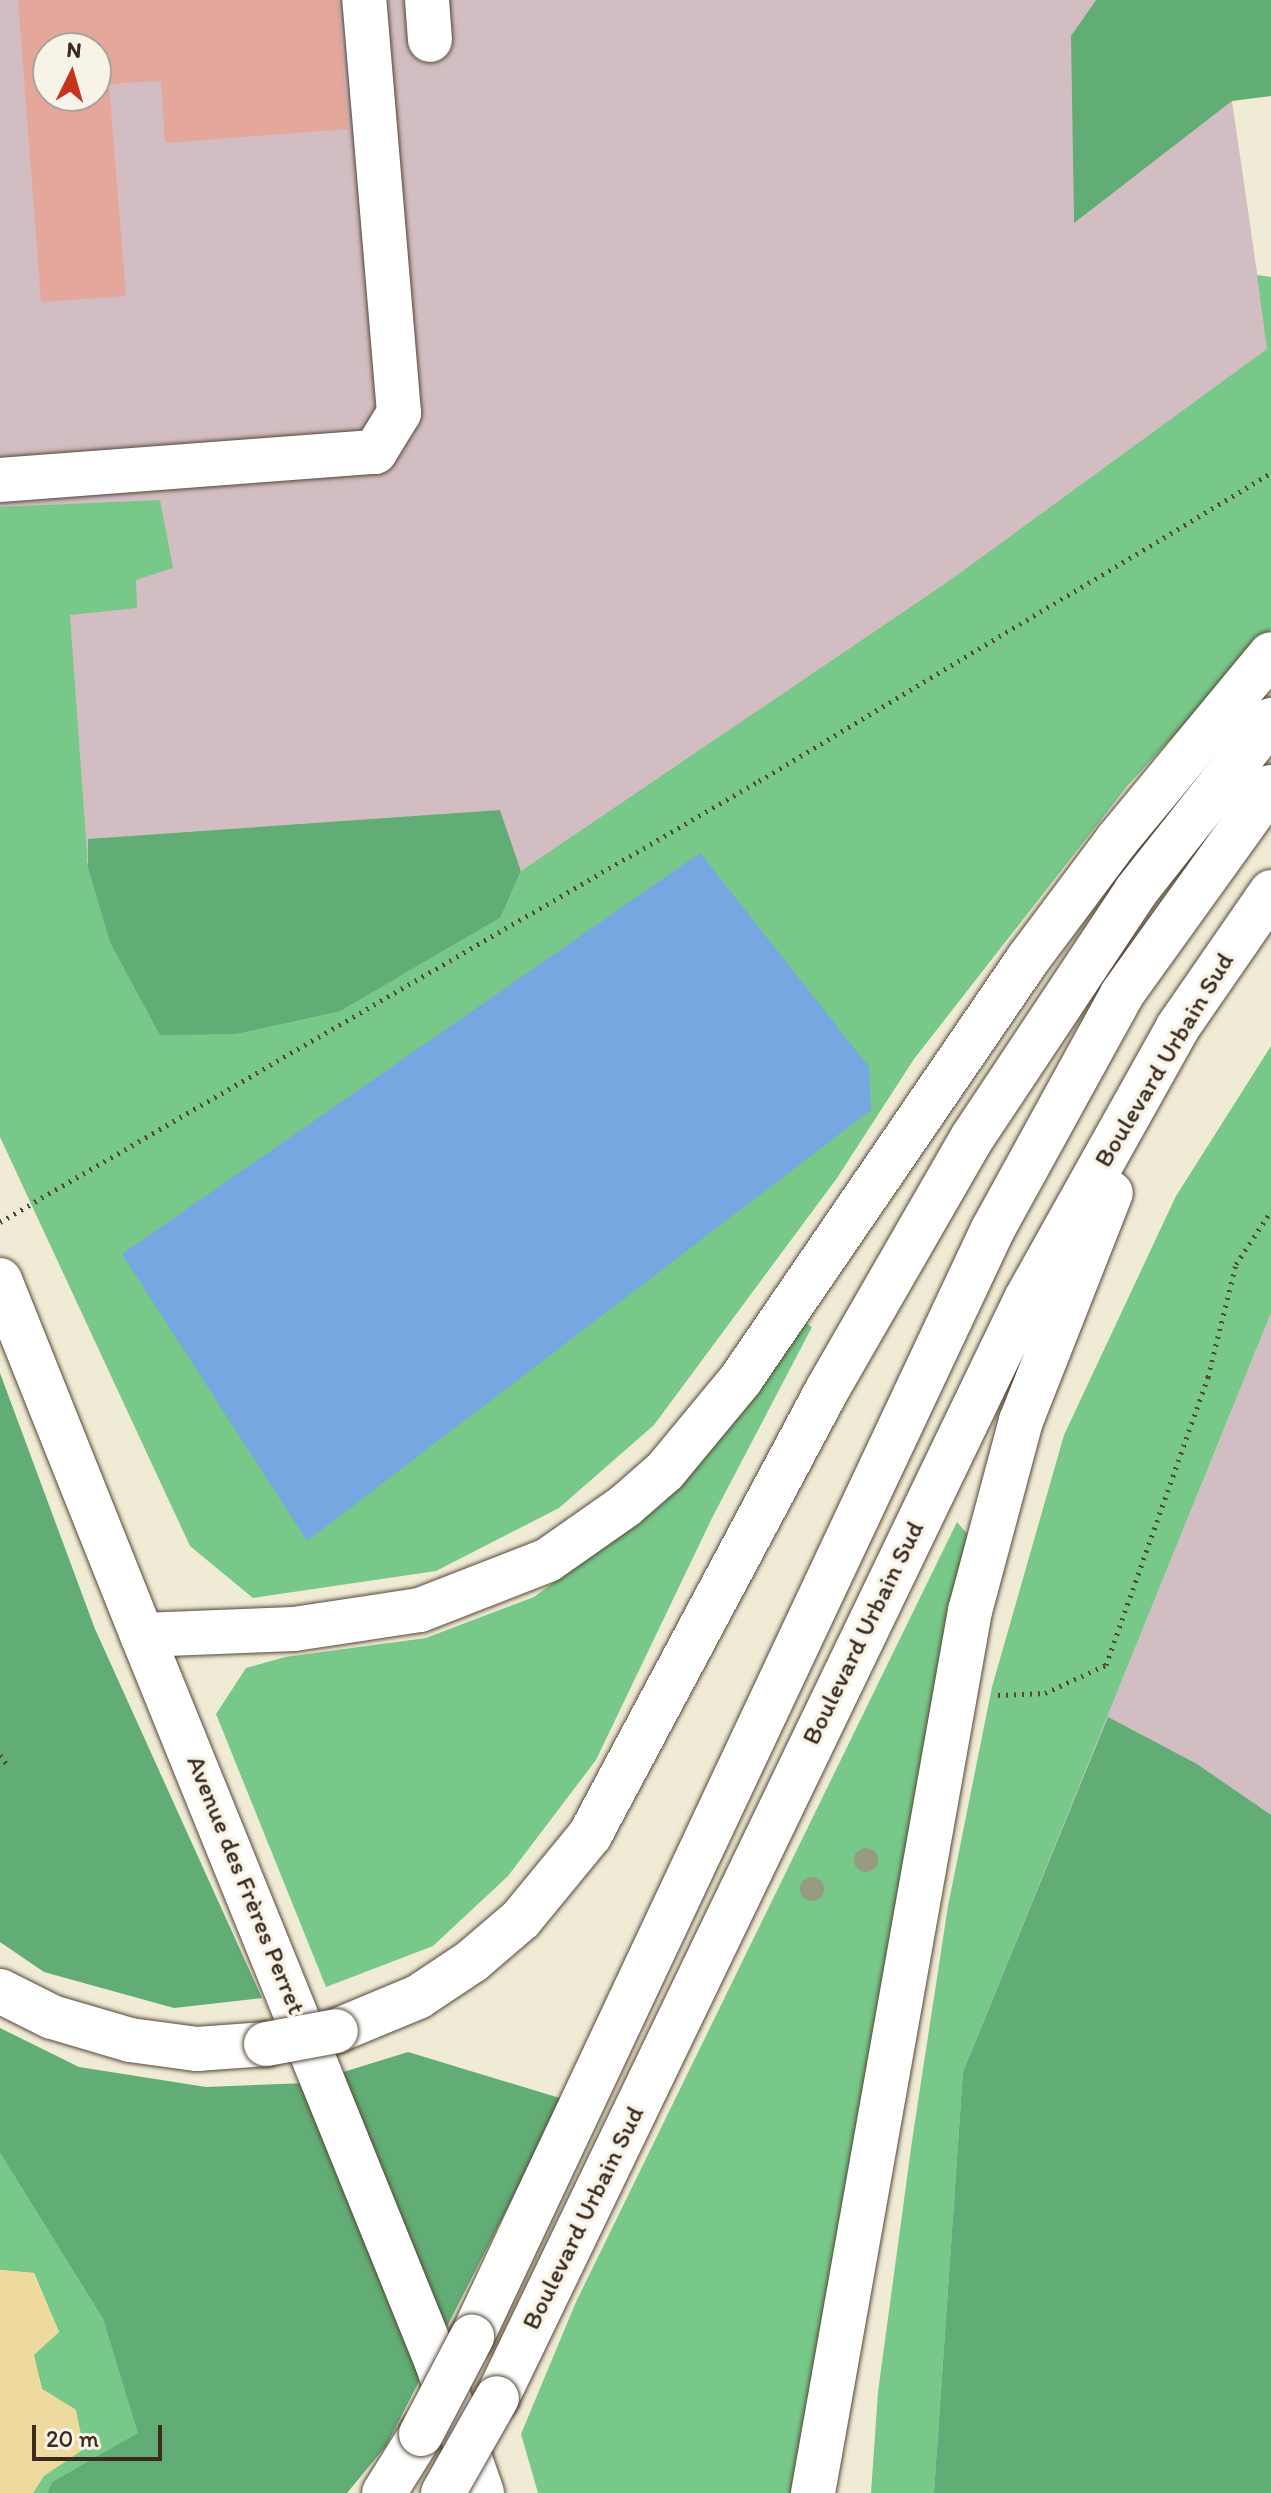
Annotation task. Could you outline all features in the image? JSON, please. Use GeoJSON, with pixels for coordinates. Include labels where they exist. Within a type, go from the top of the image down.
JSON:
{"type":"FeatureCollection","features":[{"type":"Feature","properties":{"kind":"main road"},"geometry":{"type":"LineString","coordinates":[[0,480],[375,452],[399,413],[364,0]]}},
{"type":"Feature","properties":{"kind":"main road"},"geometry":{"type":"LineString","coordinates":[[142,1635],[294,1629],[420,1610],[548,1560],[625,1506],[665,1471],[741,1379],[1028,959],[1136,816],[1271,654]]}},
{"type":"Feature","properties":{"kind":"main road"},"geometry":{"type":"LineString","coordinates":[[0,1991],[52,2017],[130,2040],[197,2049],[266,2044],[336,2031],[418,1997],[472,1961],[521,1919],[590,1835],[827,1390],[972,1138],[1136,891],[1271,720]]}},
{"type":"Feature","properties":{"kind":"main road"},"geometry":{"type":"LineString","coordinates":[[384,2493],[421,2434],[472,2337],[1012,1192],[1122,994],[1271,787]]}},
{"type":"Feature","properties":{"kind":"main road","name":"Boulevard Urbain Sud"},"geometry":{"type":"LineString","coordinates":[[443,2493],[497,2398],[1026,1299],[1178,1027],[1271,892]]}},
{"type":"Feature","properties":{"kind":"main road"},"geometry":{"type":"LineString","coordinates":[[813,2493],[953,1697],[988,1534],[1021,1421],[1178,1027]]}},
{"type":"Feature","properties":{"kind":"main road","name":"Avenue des Frères Perret"},"geometry":{"type":"LineString","coordinates":[[0,1280],[437,2363],[482,2493]]}},
{"type":"Feature","properties":{"kind":"main road"},"geometry":{"type":"LineString","coordinates":[[822,2442],[829,2493]]}},
{"type":"Feature","properties":{"kind":"path"},"geometry":{"type":"LineString","coordinates":[[0,1222],[759,781],[1271,473]]}},
{"type":"Feature","properties":{"kind":"path"},"geometry":{"type":"LineString","coordinates":[[953,1697],[1045,1693],[1106,1665],[1208,1377],[1236,1264],[1271,1211]]}},
{"type":"Feature","properties":{"kind":"path"},"geometry":{"type":"LineString","coordinates":[[0,1755],[9,1767]]}},
{"type":"Feature","properties":{"kind":"shaded area"},"geometry":{"type":"Polygon","coordinates":[[[0,0],[1096,0],[1072,37],[1074,222],[1232,101],[1268,348],[1255,455],[521,871],[500,810],[0,869],[0,0]]]}},
{"type":"Feature","properties":{"kind":"shaded area"},"geometry":{"type":"Polygon","coordinates":[[[1271,1313],[1271,2493],[934,2493],[963,2072],[1271,1313]]]}},
{"type":"Feature","properties":{"kind":"green space"},"geometry":{"type":"Polygon","coordinates":[[[1096,0],[1271,0],[1271,96],[1232,101],[1074,223],[1071,36],[1096,0]]]}},
{"type":"Feature","properties":{"kind":"green space"},"geometry":{"type":"Polygon","coordinates":[[[1257,275],[1271,277],[1271,629],[1267,635],[1128,785],[914,1059],[837,1178],[654,1425],[559,1508],[436,1571],[253,1598],[190,1546],[0,1137],[0,507],[160,500],[173,568],[136,580],[137,608],[70,615],[88,867],[501,917],[521,871],[949,581],[1267,349],[1257,275]]]}},
{"type":"Feature","properties":{"kind":"green space"},"geometry":{"type":"Polygon","coordinates":[[[500,810],[521,871],[501,917],[340,1011],[236,1034],[160,1035],[110,942],[88,867],[88,839],[500,810]]]}},
{"type":"Feature","properties":{"kind":"green space"},"geometry":{"type":"Polygon","coordinates":[[[1271,1046],[1271,1313],[963,2072],[934,2493],[871,2493],[878,2392],[912,2141],[948,1906],[992,1687],[1064,1435],[1176,1196],[1271,1046]]]}},
{"type":"Feature","properties":{"kind":"green space"},"geometry":{"type":"Polygon","coordinates":[[[803,1321],[812,1327],[713,1516],[596,1760],[508,1876],[433,1946],[326,1987],[216,1714],[246,1668],[285,1657],[426,1638],[534,1597],[614,1538],[803,1321]]]}},
{"type":"Feature","properties":{"kind":"green space"},"geometry":{"type":"Polygon","coordinates":[[[0,1373],[95,1629],[262,1998],[174,2008],[44,1972],[0,1942],[0,1373]]]}},
{"type":"Feature","properties":{"kind":"green space"},"geometry":{"type":"Polygon","coordinates":[[[957,1522],[969,1536],[792,2493],[538,2493],[521,2434],[576,2302],[957,1522]]]}},
{"type":"Feature","properties":{"kind":"green space"},"geometry":{"type":"Polygon","coordinates":[[[1108,1717],[1197,1764],[1271,1815],[1271,2493],[934,2493],[963,2072],[1108,1717]]]}},
{"type":"Feature","properties":{"kind":"green space"},"geometry":{"type":"Polygon","coordinates":[[[0,2028],[79,2067],[206,2087],[308,2083],[408,2052],[563,2099],[386,2446],[347,2493],[47,2493],[52,2482],[138,2433],[103,2319],[0,2153],[0,2028]]]}},
{"type":"Feature","properties":{"kind":"green space"},"geometry":{"type":"Polygon","coordinates":[[[0,2153],[103,2319],[139,2433],[52,2482],[47,2493],[33,2493],[76,2410],[42,2389],[33,2354],[59,2332],[34,2273],[0,2270],[0,2153]]]}},
{"type":"Feature","properties":{"kind":"sand"},"geometry":{"type":"Polygon","coordinates":[[[0,2270],[33,2273],[59,2332],[34,2355],[42,2389],[76,2410],[84,2449],[44,2476],[33,2493],[0,2493],[0,2270]]]}},
{"type":"Feature","properties":{"kind":"water"},"geometry":{"type":"Polygon","coordinates":[[[700,853],[869,1067],[871,1110],[307,1541],[122,1254],[700,853]]]}},
{"type":"Feature","properties":{"kind":"building"},"geometry":{"type":"Polygon","coordinates":[[[18,0],[338,0],[348,129],[165,143],[161,81],[112,84],[112,32],[32,32],[32,112],[111,112],[126,296],[41,302],[18,0]]]}}]}
